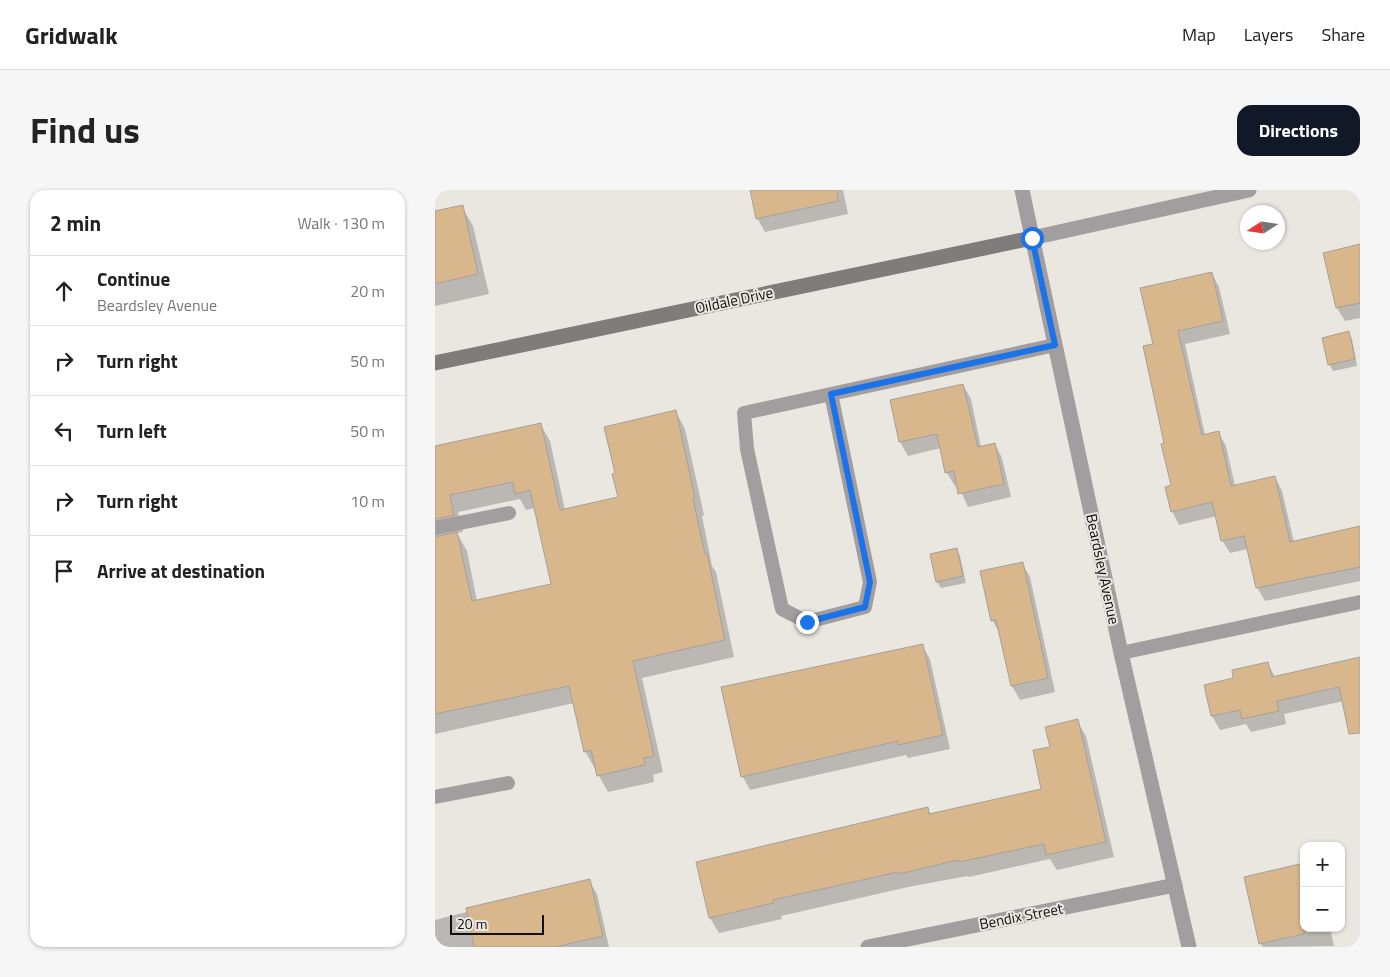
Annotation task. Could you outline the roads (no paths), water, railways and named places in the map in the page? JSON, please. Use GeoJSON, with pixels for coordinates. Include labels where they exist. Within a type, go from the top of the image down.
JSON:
{"type":"FeatureCollection","features":[{"type":"Feature","properties":{"kind":"street","name":"Beardsley Avenue"},"geometry":{"type":"LineString","coordinates":[[1022,190],[1121,653],[1189,947]]}},
{"type":"Feature","properties":{"kind":"street"},"geometry":{"type":"LineString","coordinates":[[1032,238],[1249,190]]}},
{"type":"Feature","properties":{"kind":"street","name":"Oildale Drive"},"geometry":{"type":"LineString","coordinates":[[435,363],[1032,238]]}},
{"type":"Feature","properties":{"kind":"street","name":"Bendix Street"},"geometry":{"type":"LineString","coordinates":[[868,947],[1175,885]]}},
{"type":"Feature","properties":{"kind":"lane"},"geometry":{"type":"LineString","coordinates":[[831,394],[870,582],[865,607],[807,622],[781,609],[747,449],[743,413],[1055,345]]}},
{"type":"Feature","properties":{"kind":"lane"},"geometry":{"type":"LineString","coordinates":[[435,528],[509,513]]}},
{"type":"Feature","properties":{"kind":"lane"},"geometry":{"type":"LineString","coordinates":[[1121,653],[1360,602]]}},
{"type":"Feature","properties":{"kind":"lane"},"geometry":{"type":"LineString","coordinates":[[435,797],[507,783]]}}]}
